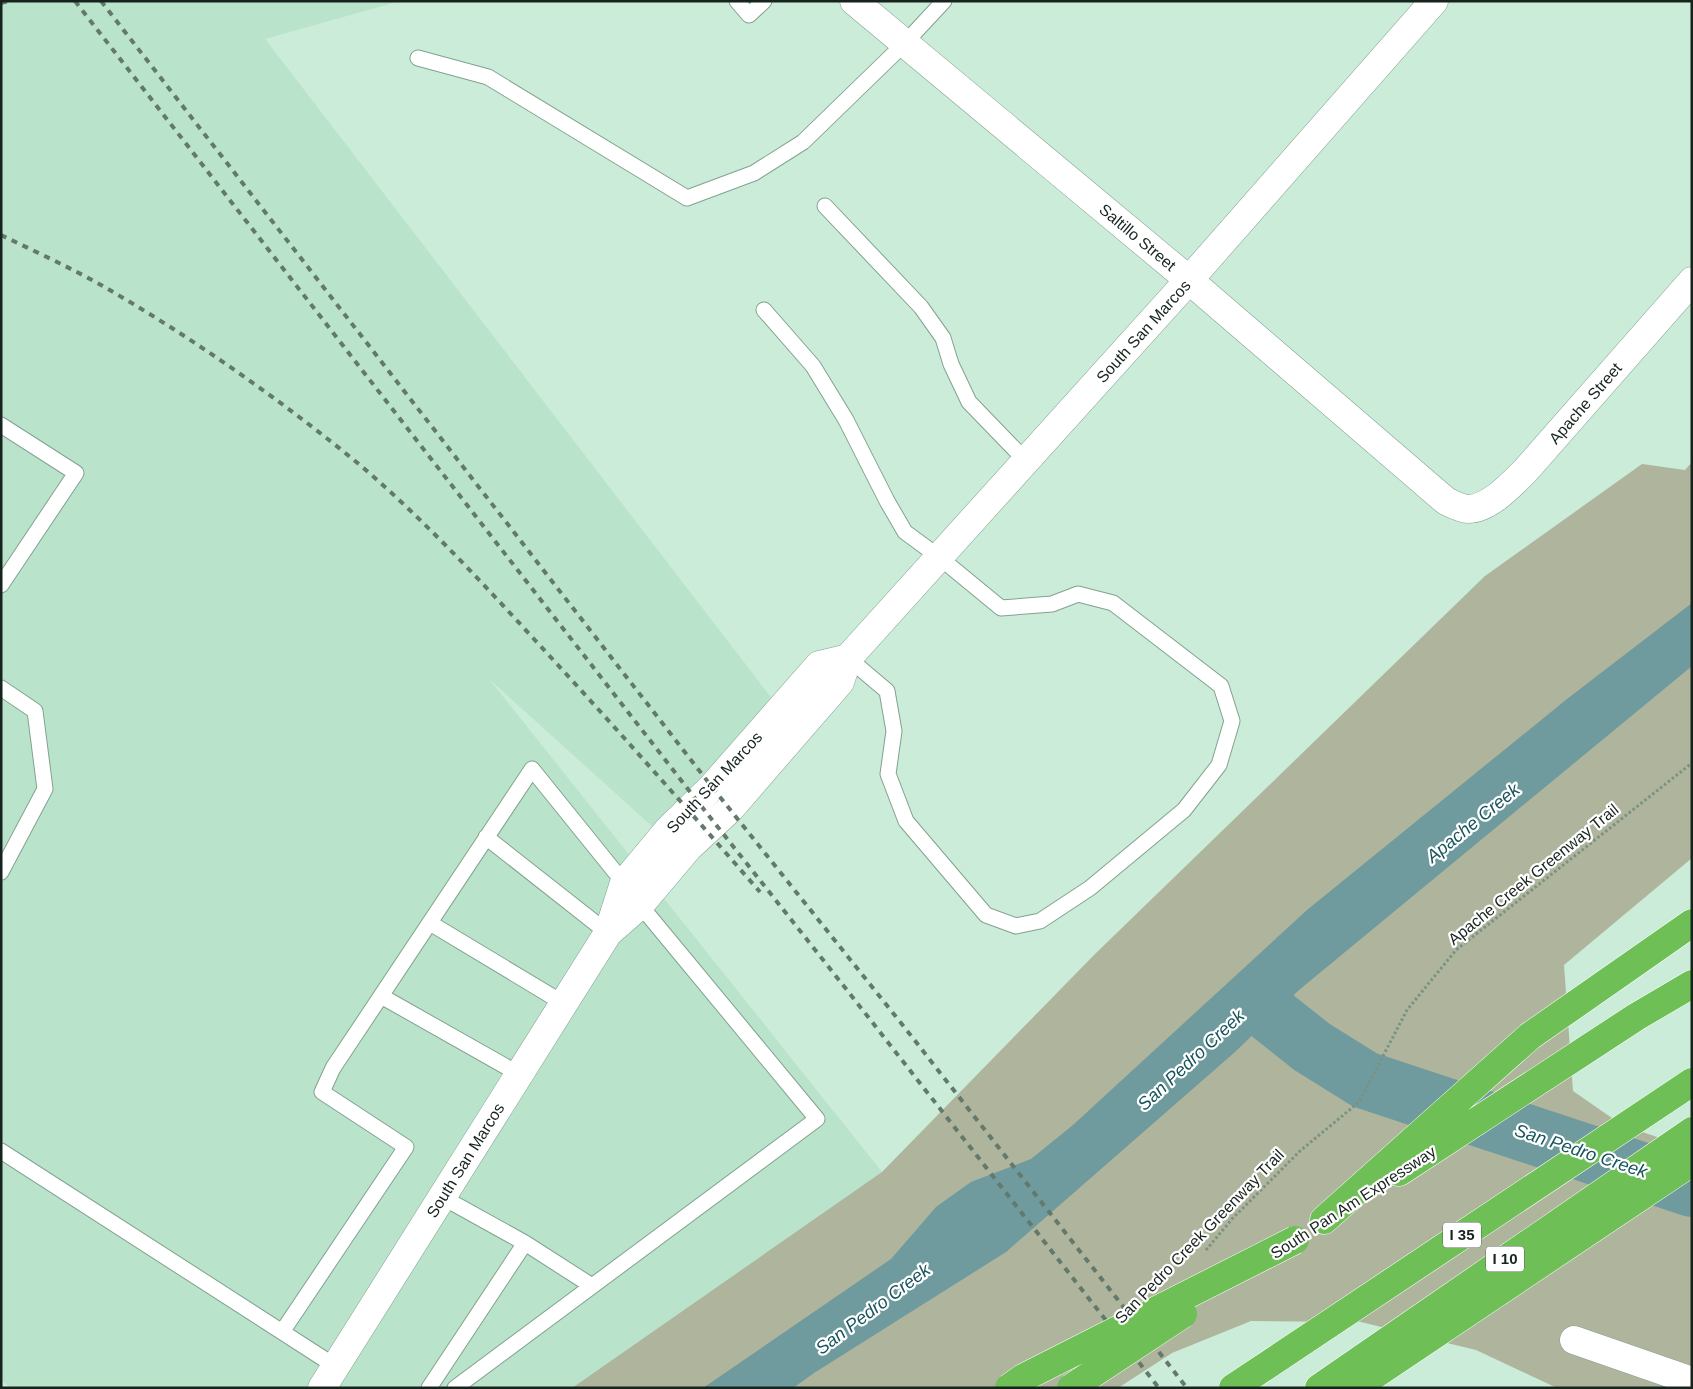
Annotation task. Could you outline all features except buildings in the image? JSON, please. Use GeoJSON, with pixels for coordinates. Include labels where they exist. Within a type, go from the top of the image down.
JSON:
{"type":"FeatureCollection","features":[{"type":"Feature","properties":{"kind":"highway"},"geometry":{"type":"LineString","coordinates":[[1324,1220],[1530,1036],[1692,923]]}},
{"type":"Feature","properties":{"kind":"highway","name":"South Pan Am Expressway"},"geometry":{"type":"LineString","coordinates":[[1636,1017],[1692,970]]}},
{"type":"Feature","properties":{"kind":"highway","name":"South Pan Am Expressway"},"geometry":{"type":"LineString","coordinates":[[1071,1388],[1324,1220],[1636,1017],[1692,984]]}},
{"type":"Feature","properties":{"kind":"highway","name":"I 35"},"geometry":{"type":"LineString","coordinates":[[1233,1388],[1692,1082]]}},
{"type":"Feature","properties":{"kind":"highway","name":"I 10"},"geometry":{"type":"LineString","coordinates":[[1319,1388],[1692,1131]]}},
{"type":"Feature","properties":{"kind":"highway"},"geometry":{"type":"LineString","coordinates":[[1355,1388],[1692,1162]]}},
{"type":"Feature","properties":{"kind":"highway"},"geometry":{"type":"LineString","coordinates":[[1009,1388],[1023,1378],[1295,1240]]}},
{"type":"Feature","properties":{"kind":"street","name":"Saltillo Street"},"geometry":{"type":"LineString","coordinates":[[854,1],[1189,280],[1446,501],[1468,509]]}},
{"type":"Feature","properties":{"kind":"street","name":"South San Marcos"},"geometry":{"type":"LineString","coordinates":[[608,933],[640,905],[689,847],[730,810],[840,682],[848,658],[1189,280],[1434,1]]}},
{"type":"Feature","properties":{"kind":"street","name":"Apache Street"},"geometry":{"type":"LineString","coordinates":[[1468,509],[1480,506],[1498,496],[1526,470],[1692,281]]}},
{"type":"Feature","properties":{"kind":"street","name":"South San Marcos"},"geometry":{"type":"LineString","coordinates":[[328,1377],[608,933],[624,883],[668,830],[712,787],[819,664],[848,658]]}},
{"type":"Feature","properties":{"kind":"street"},"geometry":{"type":"LineString","coordinates":[[1574,1340],[1692,1381]]}},
{"type":"Feature","properties":{"kind":"lane"},"geometry":{"type":"LineString","coordinates":[[737,1],[749,15],[764,1]]}},
{"type":"Feature","properties":{"kind":"lane"},"geometry":{"type":"LineString","coordinates":[[418,58],[488,77],[687,198],[754,173],[803,142],[905,44],[944,1]]}},
{"type":"Feature","properties":{"kind":"lane"},"geometry":{"type":"LineString","coordinates":[[825,206],[922,307],[943,338],[951,364],[969,402],[1026,461]]}},
{"type":"Feature","properties":{"kind":"lane"},"geometry":{"type":"LineString","coordinates":[[764,310],[813,366],[846,420],[905,532],[939,557],[1000,608],[1052,604],[1078,594],[1113,603],[1221,686],[1232,721],[1219,765],[1184,810],[1090,888],[1040,921],[1016,926],[986,915],[906,821],[888,774],[894,731],[886,691],[848,658]]}},
{"type":"Feature","properties":{"kind":"lane"},"geometry":{"type":"LineString","coordinates":[[1,425],[76,474],[1,585]]}},
{"type":"Feature","properties":{"kind":"lane"},"geometry":{"type":"LineString","coordinates":[[1,688],[35,711],[44,789],[1,872]]}},
{"type":"Feature","properties":{"kind":"lane"},"geometry":{"type":"LineString","coordinates":[[282,1332],[406,1147],[322,1092],[333,1068],[532,769],[624,883]]}},
{"type":"Feature","properties":{"kind":"lane"},"geometry":{"type":"LineString","coordinates":[[486,837],[608,933]]}},
{"type":"Feature","properties":{"kind":"lane"},"geometry":{"type":"LineString","coordinates":[[455,1388],[817,1120],[640,905]]}},
{"type":"Feature","properties":{"kind":"lane"},"geometry":{"type":"LineString","coordinates":[[430,923],[563,1003]]}},
{"type":"Feature","properties":{"kind":"lane"},"geometry":{"type":"LineString","coordinates":[[381,996],[519,1074]]}},
{"type":"Feature","properties":{"kind":"lane"},"geometry":{"type":"LineString","coordinates":[[1,1151],[282,1332],[328,1377]]}},
{"type":"Feature","properties":{"kind":"lane"},"geometry":{"type":"LineString","coordinates":[[442,1197],[525,1243],[592,1286]]}},
{"type":"Feature","properties":{"kind":"lane"},"geometry":{"type":"LineString","coordinates":[[429,1388],[525,1243]]}},
{"type":"Feature","properties":{"kind":"path","name":"Apache Creek Greenway Trail"},"geometry":{"type":"LineString","coordinates":[[1359,1102],[1407,1010],[1456,950],[1692,763]]}},
{"type":"Feature","properties":{"kind":"path","name":"San Pedro Creek Greenway Trail"},"geometry":{"type":"LineString","coordinates":[[1204,1252],[1232,1220],[1300,1151],[1359,1102]]}},
{"type":"Feature","properties":{"kind":"shaded area"},"geometry":{"type":"Polygon","coordinates":[[[1,1],[400,1],[265,39],[773,700],[654,828],[489,679],[882,1172],[572,1388],[11,1388],[1,1380],[1,1]]]}},
{"type":"Feature","properties":{"kind":"shaded area"},"geometry":{"type":"Polygon","coordinates":[[[1692,462],[1692,858],[1564,965],[1573,1091],[1622,1125],[1692,1149],[1692,1388],[1557,1388],[1476,1350],[1361,1322],[1251,1321],[1172,1353],[1118,1388],[572,1388],[882,1172],[1094,955],[1485,576],[1642,464],[1685,470],[1692,462]]]}},
{"type":"Feature","properties":{"kind":"water","name":"Apache Creek"},"geometry":{"type":"Polygon","coordinates":[[[1692,603],[1692,666],[1299,990],[1235,1052],[1006,1252],[793,1388],[703,1388],[891,1259],[936,1207],[971,1182],[1031,1159],[1073,1125],[1307,910],[1567,699],[1692,603]]]}},
{"type":"Feature","properties":{"kind":"waterway","name":"San Pedro Creek"},"geometry":{"type":"LineString","coordinates":[[1254,1001],[1312,1047],[1365,1080],[1692,1188]]}},
{"type":"Feature","properties":{"kind":"railway"},"geometry":{"type":"LineString","coordinates":[[1,3],[9,1]]}},
{"type":"Feature","properties":{"kind":"railway"},"geometry":{"type":"LineString","coordinates":[[75,1],[698,802],[1159,1388]]}},
{"type":"Feature","properties":{"kind":"railway"},"geometry":{"type":"LineString","coordinates":[[101,1],[712,787],[905,1028],[1187,1388]]}},
{"type":"Feature","properties":{"kind":"railway"},"geometry":{"type":"LineString","coordinates":[[1,235],[89,278],[201,347],[267,393],[360,465],[427,527],[491,593],[619,732],[760,892]]}}]}
